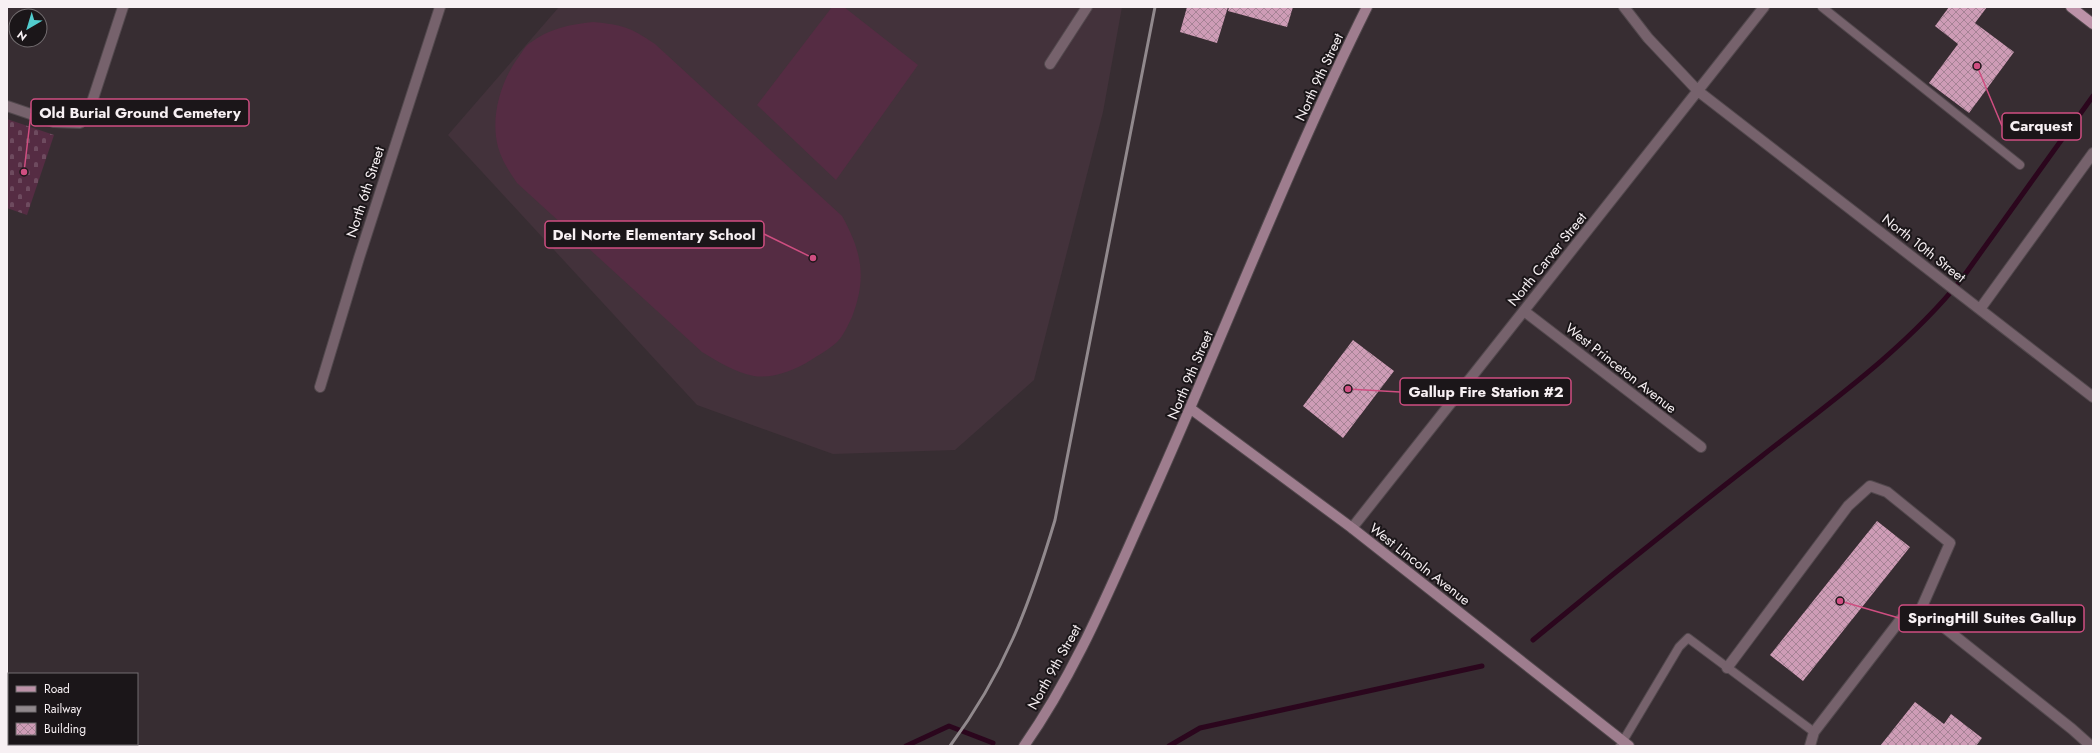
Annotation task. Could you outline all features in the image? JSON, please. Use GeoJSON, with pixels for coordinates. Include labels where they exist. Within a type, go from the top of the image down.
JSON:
{"type":"FeatureCollection","features":[{"type":"Feature","properties":{"kind":"main road","name":"North 9th Street"},"geometry":{"type":"LineString","coordinates":[[1024,746],[1081,652],[1191,409],[1327,88],[1368,7]]}},
{"type":"Feature","properties":{"kind":"main road"},"geometry":{"type":"LineString","coordinates":[[2071,7],[2093,24]]}},
{"type":"Feature","properties":{"kind":"main road","name":"West Lincoln Avenue"},"geometry":{"type":"LineString","coordinates":[[1191,409],[1352,528],[1624,744]]}},
{"type":"Feature","properties":{"kind":"street"},"geometry":{"type":"LineString","coordinates":[[7,106],[54,122],[80,123],[91,105],[123,7]]}},
{"type":"Feature","properties":{"kind":"street","name":"North 6th Street"},"geometry":{"type":"LineString","coordinates":[[320,387],[359,258],[440,7]]}},
{"type":"Feature","properties":{"kind":"street"},"geometry":{"type":"LineString","coordinates":[[1050,64],[1087,7]]}},
{"type":"Feature","properties":{"kind":"street","name":"North 10th Street"},"geometry":{"type":"LineString","coordinates":[[1624,7],[1648,38],[1698,91],[2093,397]]}},
{"type":"Feature","properties":{"kind":"street","name":"North Carver Street"},"geometry":{"type":"LineString","coordinates":[[1352,528],[1764,7]]}},
{"type":"Feature","properties":{"kind":"street"},"geometry":{"type":"LineString","coordinates":[[1980,309],[2093,153]]}},
{"type":"Feature","properties":{"kind":"street","name":"West Princeton Avenue"},"geometry":{"type":"LineString","coordinates":[[1524,310],[1702,448]]}},
{"type":"Feature","properties":{"kind":"street"},"geometry":{"type":"LineString","coordinates":[[1727,668],[1848,506],[1870,486],[1887,492],[1950,543],[1921,609],[1901,619],[1814,732],[1810,746]]}},
{"type":"Feature","properties":{"kind":"street"},"geometry":{"type":"LineString","coordinates":[[1921,609],[2072,729],[2091,746]]}},
{"type":"Feature","properties":{"kind":"lane"},"geometry":{"type":"LineString","coordinates":[[1822,7],[2020,165]]}},
{"type":"Feature","properties":{"kind":"lane"},"geometry":{"type":"LineString","coordinates":[[1624,744],[1679,647],[1688,638],[1814,732]]}},
{"type":"Feature","properties":{"kind":"shaded area"},"geometry":{"type":"Polygon","coordinates":[[[559,7],[1122,7],[1103,112],[1034,380],[955,450],[833,454],[697,405],[448,135],[559,7]]]}},
{"type":"Feature","properties":{"kind":"green space"},"geometry":{"type":"Polygon","coordinates":[[[832,7],[844,7],[918,65],[836,180],[757,105],[832,7]]]}},
{"type":"Feature","properties":{"kind":"green space"},"geometry":{"type":"Polygon","coordinates":[[[593,22],[612,24],[632,30],[655,44],[842,216],[849,229],[858,253],[861,277],[860,290],[852,317],[841,338],[836,343],[798,367],[776,375],[761,377],[754,376],[727,366],[702,352],[517,183],[502,157],[498,147],[496,135],[496,111],[507,76],[526,47],[537,38],[560,28],[593,22]]]}},
{"type":"Feature","properties":{"kind":"green space"},"geometry":{"type":"Polygon","coordinates":[[[7,119],[54,135],[27,215],[7,208],[7,119]]]}},
{"type":"Feature","properties":{"kind":"building"},"geometry":{"type":"Polygon","coordinates":[[[1187,7],[1228,7],[1217,43],[1180,32],[1187,7]]]}},
{"type":"Feature","properties":{"kind":"building"},"geometry":{"type":"Polygon","coordinates":[[[1229,7],[1293,7],[1287,27],[1228,11],[1229,7]]]}},
{"type":"Feature","properties":{"kind":"building"},"geometry":{"type":"Polygon","coordinates":[[[1949,7],[1987,7],[1975,23],[2014,52],[1969,113],[1929,83],[1958,44],[1935,26],[1949,7]]]}},
{"type":"Feature","properties":{"kind":"building"},"geometry":{"type":"Polygon","coordinates":[[[1353,340],[1394,371],[1343,438],[1303,406],[1353,340]]]}},
{"type":"Feature","properties":{"kind":"building"},"geometry":{"type":"Polygon","coordinates":[[[1877,521],[1910,547],[1803,681],[1770,655],[1877,521]]]}},
{"type":"Feature","properties":{"kind":"building"},"geometry":{"type":"Polygon","coordinates":[[[1915,702],[1944,724],[1951,714],[1982,738],[1976,746],[1880,746],[1915,702]]]}},
{"type":"Feature","properties":{"kind":"waterway"},"geometry":{"type":"LineString","coordinates":[[1533,640],[1676,524],[1867,373],[1916,329],[1961,280],[2093,96]]}},
{"type":"Feature","properties":{"kind":"waterway"},"geometry":{"type":"LineString","coordinates":[[1169,746],[1200,728],[1482,666]]}},
{"type":"Feature","properties":{"kind":"waterway"},"geometry":{"type":"LineString","coordinates":[[906,746],[949,726],[993,743]]}},
{"type":"Feature","properties":{"kind":"railway"},"geometry":{"type":"LineString","coordinates":[[950,746],[986,692],[1013,638],[1035,582],[1055,520],[1155,7]]}},
{"type":"Feature","properties":{"kind":"place","name":"Carquest"},"geometry":{"type":"Point","coordinates":[1977,66]}},
{"type":"Feature","properties":{"kind":"place","name":"Old Burial Ground Cemetery"},"geometry":{"type":"Point","coordinates":[24,172]}},
{"type":"Feature","properties":{"kind":"place","name":"Del Norte Elementary School"},"geometry":{"type":"Point","coordinates":[813,258]}},
{"type":"Feature","properties":{"kind":"place","name":"Gallup Fire Station #2"},"geometry":{"type":"Point","coordinates":[1348,389]}},
{"type":"Feature","properties":{"kind":"place","name":"SpringHill Suites Gallup"},"geometry":{"type":"Point","coordinates":[1840,601]}}]}
